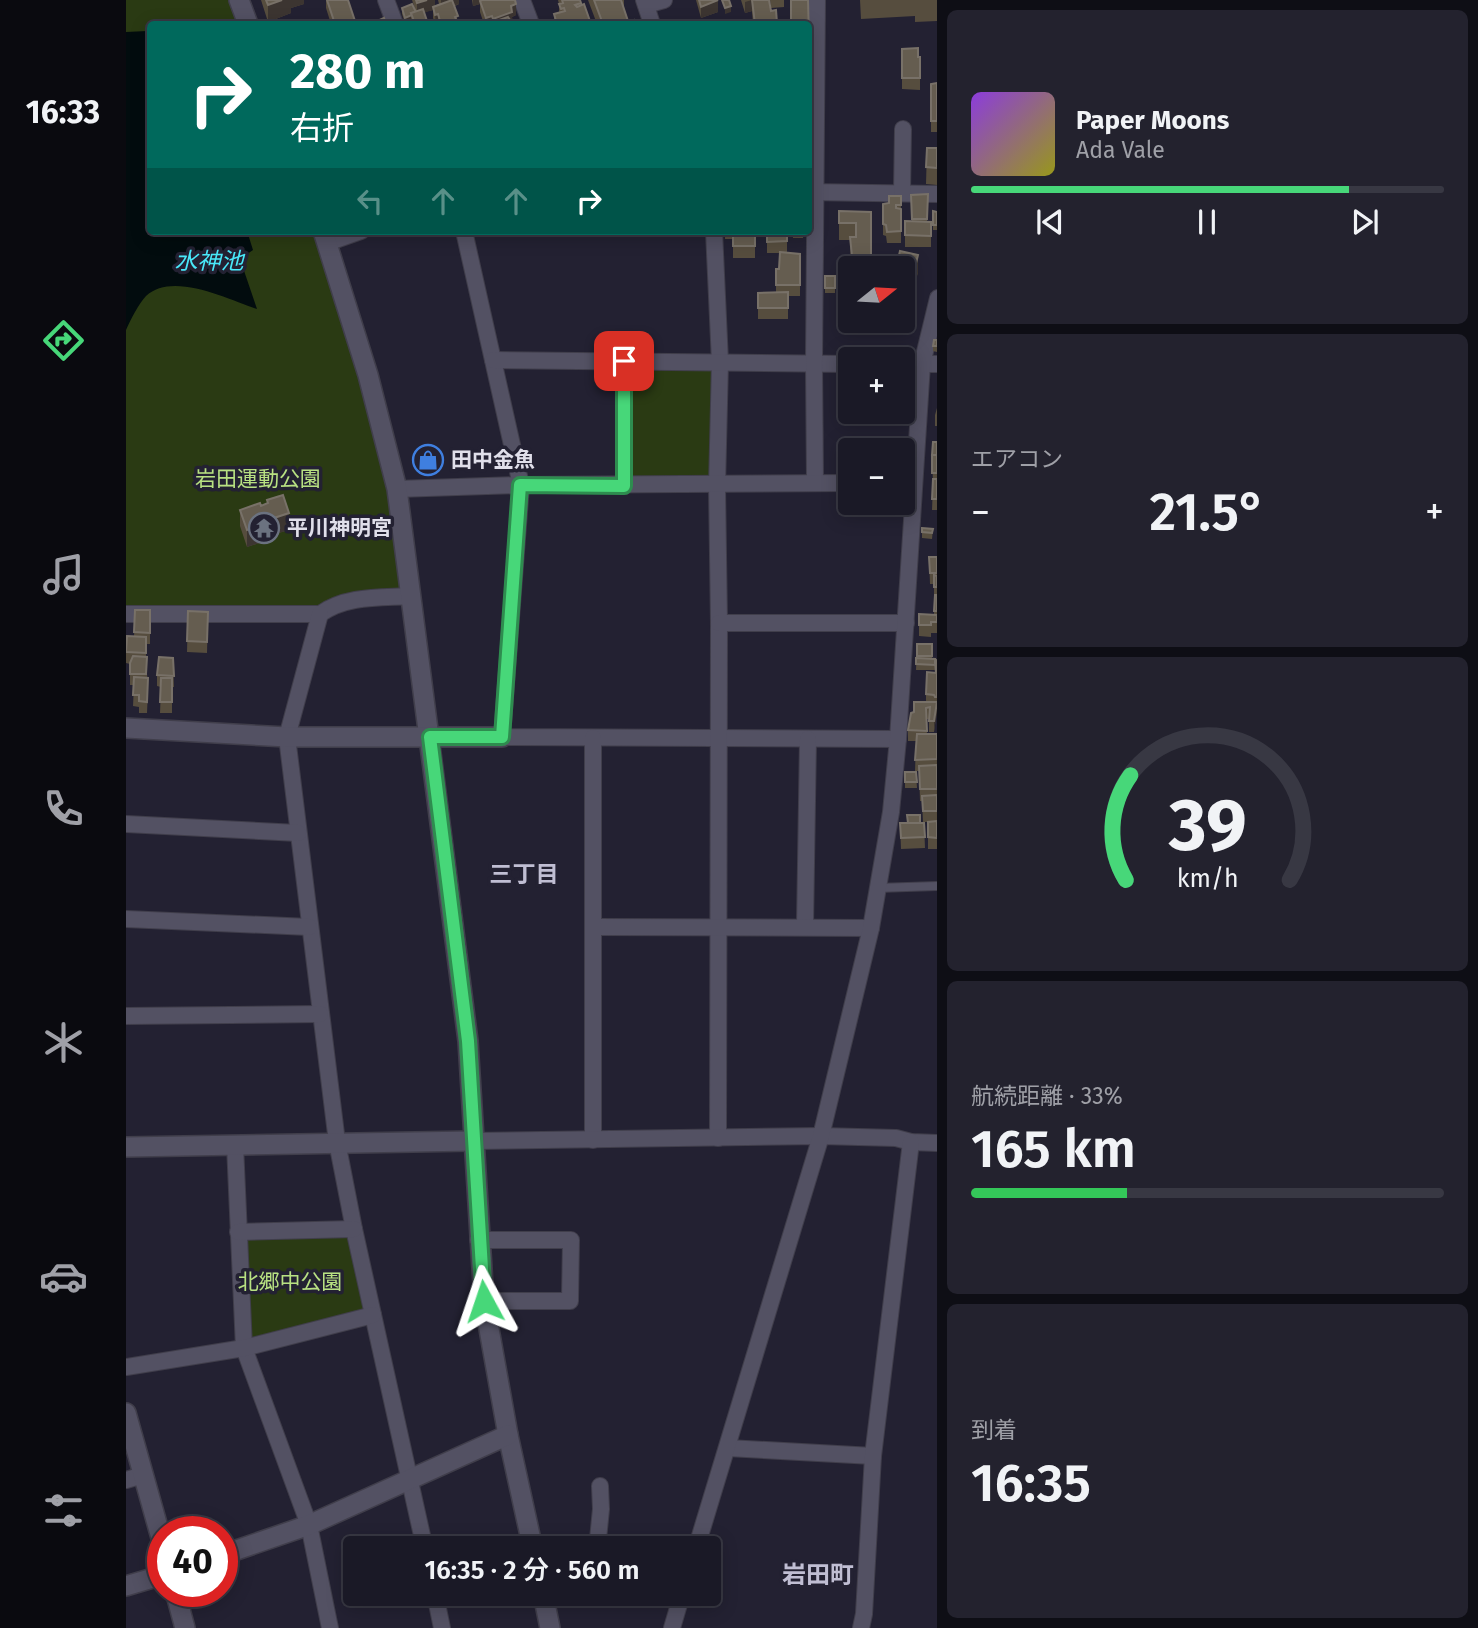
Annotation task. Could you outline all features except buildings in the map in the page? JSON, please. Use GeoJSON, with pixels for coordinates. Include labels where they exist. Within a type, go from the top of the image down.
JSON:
{"type":"FeatureCollection","features":[{"type":"Feature","properties":{"kind":"street"},"geometry":{"type":"LineString","coordinates":[[239,0],[247,21]]}},
{"type":"Feature","properties":{"kind":"street"},"geometry":{"type":"LineString","coordinates":[[386,0],[394,21]]}},
{"type":"Feature","properties":{"kind":"street"},"geometry":{"type":"LineString","coordinates":[[522,0],[530,21]]}},
{"type":"Feature","properties":{"kind":"street"},"geometry":{"type":"LineString","coordinates":[[651,21],[645,3],[664,0]]}},
{"type":"Feature","properties":{"kind":"street"},"geometry":{"type":"LineString","coordinates":[[815,483],[812,192],[817,0]]}},
{"type":"Feature","properties":{"kind":"street"},"geometry":{"type":"LineString","coordinates":[[902,193],[903,129]]}},
{"type":"Feature","properties":{"kind":"street"},"geometry":{"type":"LineString","coordinates":[[812,192],[937,194]]}},
{"type":"Feature","properties":{"kind":"street"},"geometry":{"type":"LineString","coordinates":[[465,235],[520,485],[502,737]]}},
{"type":"Feature","properties":{"kind":"street"},"geometry":{"type":"LineString","coordinates":[[714,235],[720,362],[717,486],[719,1138]]}},
{"type":"Feature","properties":{"kind":"street"},"geometry":{"type":"LineString","coordinates":[[325,237],[368,375],[397,489],[468,1041],[478,1240],[484,1301],[508,1435],[530,1536]]}},
{"type":"Feature","properties":{"kind":"street"},"geometry":{"type":"LineString","coordinates":[[915,450],[930,364],[937,298]]}},
{"type":"Feature","properties":{"kind":"street"},"geometry":{"type":"LineString","coordinates":[[493,360],[838,363]]}},
{"type":"Feature","properties":{"kind":"street"},"geometry":{"type":"LineString","coordinates":[[624,361],[624,486]]}},
{"type":"Feature","properties":{"kind":"street"},"geometry":{"type":"LineString","coordinates":[[397,489],[520,485],[717,486],[838,483]]}},
{"type":"Feature","properties":{"kind":"street"},"geometry":{"type":"LineString","coordinates":[[700,1536],[821,1136],[871,928],[891,812],[898,739],[906,623],[908,515]]}},
{"type":"Feature","properties":{"kind":"street"},"geometry":{"type":"LineString","coordinates":[[126,614],[320,614],[329,608],[359,598],[411,596]]}},
{"type":"Feature","properties":{"kind":"street"},"geometry":{"type":"LineString","coordinates":[[320,614],[287,737],[337,1142],[422,1536]]}},
{"type":"Feature","properties":{"kind":"street"},"geometry":{"type":"LineString","coordinates":[[719,623],[906,623]]}},
{"type":"Feature","properties":{"kind":"street"},"geometry":{"type":"LineString","coordinates":[[126,728],[287,737],[898,739]]}},
{"type":"Feature","properties":{"kind":"street"},"geometry":{"type":"LineString","coordinates":[[593,738],[593,1140]]}},
{"type":"Feature","properties":{"kind":"street"},"geometry":{"type":"LineString","coordinates":[[805,926],[808,739]]}},
{"type":"Feature","properties":{"kind":"street"},"geometry":{"type":"LineString","coordinates":[[126,824],[298,833]]}},
{"type":"Feature","properties":{"kind":"street"},"geometry":{"type":"LineString","coordinates":[[126,919],[309,927]]}},
{"type":"Feature","properties":{"kind":"street"},"geometry":{"type":"LineString","coordinates":[[594,926],[871,928]]}},
{"type":"Feature","properties":{"kind":"street"},"geometry":{"type":"LineString","coordinates":[[126,1016],[320,1014]]}},
{"type":"Feature","properties":{"kind":"street"},"geometry":{"type":"LineString","coordinates":[[126,1147],[821,1136],[896,1138],[911,1142],[937,1143]]}},
{"type":"Feature","properties":{"kind":"street"},"geometry":{"type":"LineString","coordinates":[[861,1628],[873,1456],[911,1142]]}},
{"type":"Feature","properties":{"kind":"street"},"geometry":{"type":"LineString","coordinates":[[235,1145],[244,1348],[309,1525],[330,1628]]}},
{"type":"Feature","properties":{"kind":"street"},"geometry":{"type":"LineString","coordinates":[[238,1231],[354,1229]]}},
{"type":"Feature","properties":{"kind":"street"},"geometry":{"type":"LineString","coordinates":[[478,1240],[571,1240],[570,1300],[484,1301]]}},
{"type":"Feature","properties":{"kind":"street"},"geometry":{"type":"LineString","coordinates":[[126,1367],[244,1348],[373,1315]]}},
{"type":"Feature","properties":{"kind":"street"},"geometry":{"type":"LineString","coordinates":[[126,1413],[135,1477],[151,1516]]}},
{"type":"Feature","properties":{"kind":"street"},"geometry":{"type":"LineString","coordinates":[[238,1549],[309,1525],[508,1435]]}},
{"type":"Feature","properties":{"kind":"street"},"geometry":{"type":"LineString","coordinates":[[728,1448],[873,1456]]}},
{"type":"Feature","properties":{"kind":"street"},"geometry":{"type":"LineString","coordinates":[[598,1536],[600,1486]]}},
{"type":"Feature","properties":{"kind":"street"},"geometry":{"type":"LineString","coordinates":[[126,1586],[147,1580]]}},
{"type":"Feature","properties":{"kind":"street"},"geometry":{"type":"LineString","coordinates":[[437,1606],[442,1628]]}},
{"type":"Feature","properties":{"kind":"street"},"geometry":{"type":"LineString","coordinates":[[545,1606],[550,1628]]}},
{"type":"Feature","properties":{"kind":"street"},"geometry":{"type":"LineString","coordinates":[[672,1628],[678,1606]]}},
{"type":"Feature","properties":{"kind":"street"},"geometry":{"type":"LineString","coordinates":[[179,1607],[185,1628]]}},
{"type":"Feature","properties":{"kind":"lane"},"geometry":{"type":"LineString","coordinates":[[877,888],[937,886]]}},
{"type":"Feature","properties":{"kind":"green space","name":"岩田運動公園"},"geometry":{"type":"Polygon","coordinates":[[[126,0],[239,0],[247,21],[147,21],[147,235],[324,235],[368,375],[411,596],[329,608],[126,613],[126,0]]]}},
{"type":"Feature","properties":{"kind":"green space"},"geometry":{"type":"Polygon","coordinates":[[[624,361],[711,362],[718,372],[718,474],[705,484],[624,486],[624,361]]]}},
{"type":"Feature","properties":{"kind":"green space","name":"北郷中公園"},"geometry":{"type":"Polygon","coordinates":[[[349,1236],[367,1311],[247,1339],[243,1237],[349,1236]]]}},
{"type":"Feature","properties":{"kind":"water","name":"水神池"},"geometry":{"type":"Polygon","coordinates":[[[147,31],[147,235],[248,235],[253,250],[240,259],[257,309],[200,289],[170,286],[157,289],[146,296],[126,330],[126,32],[147,31]]]}},
{"type":"Feature","properties":{"kind":"place","name":"田中金魚"},"geometry":{"type":"Point","coordinates":[428,460]}},
{"type":"Feature","properties":{"kind":"place","name":"平川神明宮"},"geometry":{"type":"Point","coordinates":[264,528]}},
{"type":"Feature","properties":{"kind":"district","name":"三丁目"},"geometry":{"type":"Point","coordinates":[524,874]}},
{"type":"Feature","properties":{"kind":"district","name":"岩田町"},"geometry":{"type":"Point","coordinates":[818,1575]}},
{"type":"Feature","properties":{"kind":"route"},"geometry":{"type":"LineString","coordinates":[[484,1301],[468,1041],[430,737],[502,737],[520,485],[624,486],[624,361]]}}]}
